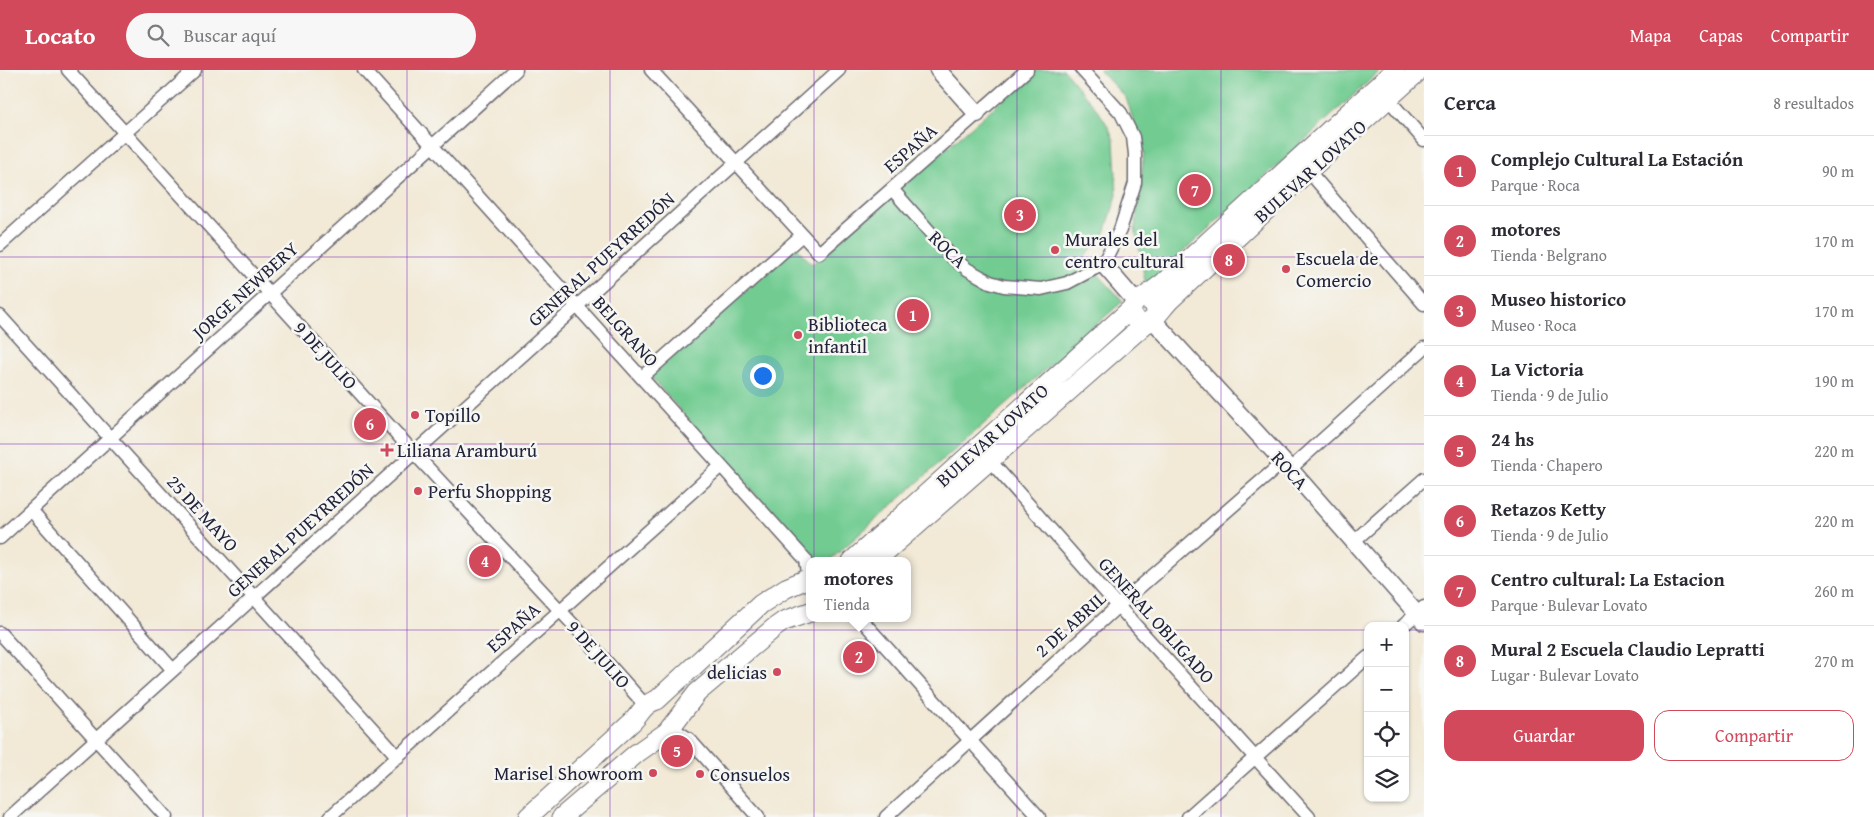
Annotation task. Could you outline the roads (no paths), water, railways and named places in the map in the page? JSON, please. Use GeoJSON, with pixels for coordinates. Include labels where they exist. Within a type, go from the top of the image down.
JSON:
{"type":"FeatureCollection","features":[{"type":"Feature","properties":{"kind":"main road","name":"BULEVAR LOVATO"},"geometry":{"type":"LineString","coordinates":[[857,557],[1151,319],[1395,70]]}},
{"type":"Feature","properties":{"kind":"main road","name":"BULEVAR LOVATO"},"geometry":{"type":"LineString","coordinates":[[879,557],[1137,303],[1303,164],[1388,99],[1420,70]]}},
{"type":"Feature","properties":{"kind":"main road","name":"ROCA"},"geometry":{"type":"LineString","coordinates":[[1137,303],[1153,302],[1151,319]]}},
{"type":"Feature","properties":{"kind":"main road"},"geometry":{"type":"LineString","coordinates":[[528,817],[761,604],[786,588],[806,580]]}},
{"type":"Feature","properties":{"kind":"main road"},"geometry":{"type":"LineString","coordinates":[[806,581],[797,591],[801,607],[806,610]]}},
{"type":"Feature","properties":{"kind":"main road"},"geometry":{"type":"LineString","coordinates":[[562,817],[669,728],[697,694],[774,628],[806,614]]}},
{"type":"Feature","properties":{"kind":"main road","name":"9 DE JULIO"},"geometry":{"type":"LineString","coordinates":[[668,702],[672,706],[674,711],[669,728],[651,733],[646,730],[641,720],[648,706],[668,702]]}},
{"type":"Feature","properties":{"kind":"street","name":"9 DE JULIO"},"geometry":{"type":"LineString","coordinates":[[68,70],[414,453],[648,706]]}},
{"type":"Feature","properties":{"kind":"street"},"geometry":{"type":"LineString","coordinates":[[0,245],[195,70]]}},
{"type":"Feature","properties":{"kind":"street","name":"BELGRANO"},"geometry":{"type":"LineString","coordinates":[[364,70],[806,560]]}},
{"type":"Feature","properties":{"kind":"street","name":"JORGE NEWBERY"},"geometry":{"type":"LineString","coordinates":[[0,538],[516,70]]}},
{"type":"Feature","properties":{"kind":"street"},"geometry":{"type":"LineString","coordinates":[[642,377],[802,235],[651,70]]}},
{"type":"Feature","properties":{"kind":"street","name":"GENERAL PUEYRREDÓN"},"geometry":{"type":"LineString","coordinates":[[10,817],[839,70]]}},
{"type":"Feature","properties":{"kind":"street"},"geometry":{"type":"LineString","coordinates":[[938,70],[977,114]]}},
{"type":"Feature","properties":{"kind":"street","name":"ESPAÑA"},"geometry":{"type":"LineString","coordinates":[[802,235],[819,253],[1027,70]]}},
{"type":"Feature","properties":{"kind":"street"},"geometry":{"type":"LineString","coordinates":[[1082,70],[1121,113],[1133,137],[1135,154],[1135,183],[1120,230],[1103,264]]}},
{"type":"Feature","properties":{"kind":"street"},"geometry":{"type":"LineString","coordinates":[[1388,99],[1424,140]]}},
{"type":"Feature","properties":{"kind":"street"},"geometry":{"type":"LineString","coordinates":[[1303,164],[1424,304]]}},
{"type":"Feature","properties":{"kind":"street","name":"ROCA"},"geometry":{"type":"LineString","coordinates":[[892,189],[952,257],[967,269],[990,282],[1004,286],[1041,289],[1067,283],[1103,264],[1137,303]]}},
{"type":"Feature","properties":{"kind":"street","name":"25 DE MAYO"},"geometry":{"type":"LineString","coordinates":[[0,316],[398,757]]}},
{"type":"Feature","properties":{"kind":"street","name":"ROCA"},"geometry":{"type":"LineString","coordinates":[[1151,319],[1422,614]]}},
{"type":"Feature","properties":{"kind":"street","name":"2 DE ABRIL"},"geometry":{"type":"LineString","coordinates":[[886,817],[1118,606],[1424,348]]}},
{"type":"Feature","properties":{"kind":"street","name":"GENERAL OBLIGADO"},"geometry":{"type":"LineString","coordinates":[[984,453],[1118,606],[1309,817]]}},
{"type":"Feature","properties":{"kind":"street","name":"ESPAÑA"},"geometry":{"type":"LineString","coordinates":[[330,817],[722,466]]}},
{"type":"Feature","properties":{"kind":"street"},"geometry":{"type":"LineString","coordinates":[[1354,541],[1424,479]]}},
{"type":"Feature","properties":{"kind":"street"},"geometry":{"type":"LineString","coordinates":[[30,510],[173,670]]}},
{"type":"Feature","properties":{"kind":"street"},"geometry":{"type":"LineString","coordinates":[[1409,622],[1422,614]]}},
{"type":"Feature","properties":{"kind":"street"},"geometry":{"type":"LineString","coordinates":[[864,622],[1038,817]]}},
{"type":"Feature","properties":{"kind":"street"},"geometry":{"type":"LineString","coordinates":[[0,632],[166,817]]}},
{"type":"Feature","properties":{"kind":"street"},"geometry":{"type":"LineString","coordinates":[[1188,817],[1364,662]]}},
{"type":"Feature","properties":{"kind":"street"},"geometry":{"type":"LineString","coordinates":[[669,728],[689,739],[758,817]]}},
{"type":"Feature","properties":{"kind":"place","name":"Centro cultural: La Estacion"},"geometry":{"type":"Point","coordinates":[1195,190]}},
{"type":"Feature","properties":{"kind":"place","name":"Museo historico"},"geometry":{"type":"Point","coordinates":[1020,215]}},
{"type":"Feature","properties":{"kind":"place","name":"Murales del centro cultural"},"geometry":{"type":"Point","coordinates":[1055,250]}},
{"type":"Feature","properties":{"kind":"place","name":"Mural 2 Escuela Claudio Lepratti"},"geometry":{"type":"Point","coordinates":[1229,260]}},
{"type":"Feature","properties":{"kind":"place","name":"Escuela de Comercio"},"geometry":{"type":"Point","coordinates":[1286,269]}},
{"type":"Feature","properties":{"kind":"place","name":"Complejo Cultural La Estación"},"geometry":{"type":"Point","coordinates":[913,315]}},
{"type":"Feature","properties":{"kind":"place","name":"Biblioteca infantil"},"geometry":{"type":"Point","coordinates":[798,335]}},
{"type":"Feature","properties":{"kind":"place","name":"Topillo"},"geometry":{"type":"Point","coordinates":[415,415]}},
{"type":"Feature","properties":{"kind":"place","name":"Retazos Ketty"},"geometry":{"type":"Point","coordinates":[370,424]}},
{"type":"Feature","properties":{"kind":"place","name":"Liliana Aramburú"},"geometry":{"type":"Point","coordinates":[387,450]}},
{"type":"Feature","properties":{"kind":"place","name":"Perfu Shopping"},"geometry":{"type":"Point","coordinates":[418,491]}},
{"type":"Feature","properties":{"kind":"place","name":"La Victoria"},"geometry":{"type":"Point","coordinates":[485,561]}},
{"type":"Feature","properties":{"kind":"place","name":"motores"},"geometry":{"type":"Point","coordinates":[859,657]}},
{"type":"Feature","properties":{"kind":"place","name":"delicias"},"geometry":{"type":"Point","coordinates":[777,672]}},
{"type":"Feature","properties":{"kind":"place","name":"24 hs"},"geometry":{"type":"Point","coordinates":[677,751]}},
{"type":"Feature","properties":{"kind":"place","name":"Marisel Showroom"},"geometry":{"type":"Point","coordinates":[653,773]}},
{"type":"Feature","properties":{"kind":"place","name":"Consuelos"},"geometry":{"type":"Point","coordinates":[700,774]}}]}
